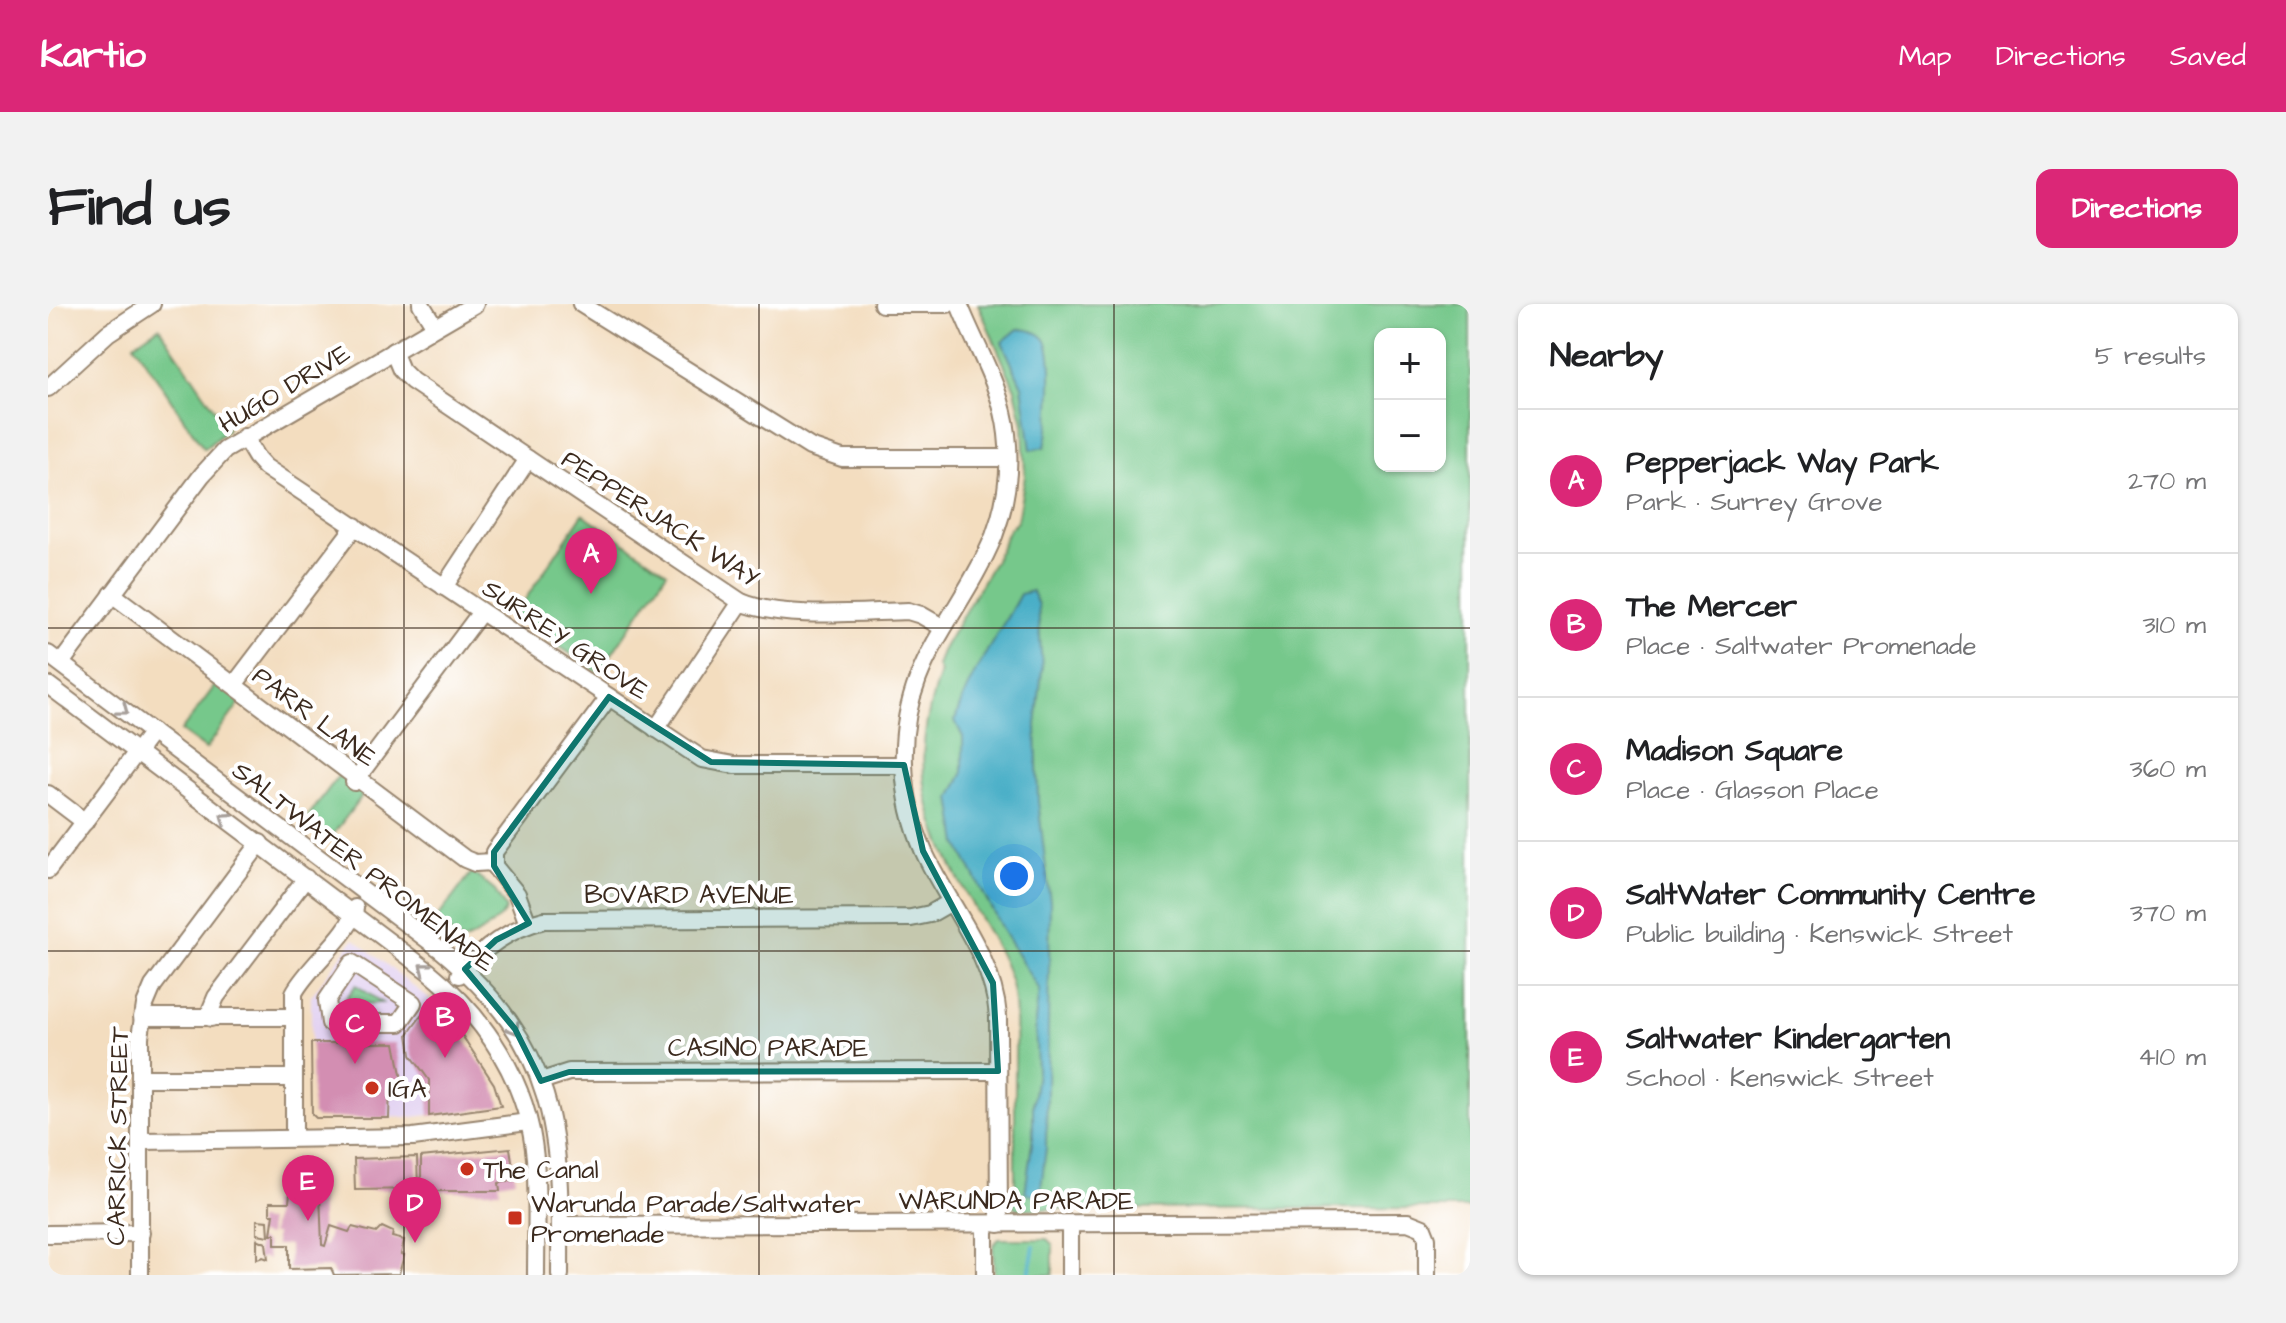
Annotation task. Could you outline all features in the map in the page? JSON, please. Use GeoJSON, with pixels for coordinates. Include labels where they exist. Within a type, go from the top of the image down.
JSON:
{"type":"FeatureCollection","features":[{"type":"Feature","properties":{"kind":"street"},"geometry":{"type":"LineString","coordinates":[[48,388],[108,333],[152,304]]}},
{"type":"Feature","properties":{"kind":"street"},"geometry":{"type":"LineString","coordinates":[[421,304],[435,327]]}},
{"type":"Feature","properties":{"kind":"street","name":"HUGO DRIVE"},"geometry":{"type":"LineString","coordinates":[[54,658],[112,594],[212,463],[244,437],[475,304]]}},
{"type":"Feature","properties":{"kind":"street"},"geometry":{"type":"LineString","coordinates":[[581,304],[810,447],[842,458],[1008,458]]}},
{"type":"Feature","properties":{"kind":"street"},"geometry":{"type":"LineString","coordinates":[[882,304],[948,304]]}},
{"type":"Feature","properties":{"kind":"street"},"geometry":{"type":"LineString","coordinates":[[959,304],[998,392],[1007,435],[1006,492],[993,537],[924,662],[905,733],[904,765],[909,806],[918,837],[993,983],[998,1016],[998,1071],[992,1224],[985,1275]]}},
{"type":"Feature","properties":{"kind":"street","name":"PEPPERJACK WAY"},"geometry":{"type":"LineString","coordinates":[[393,351],[401,370],[412,381],[741,602],[756,609],[780,613],[908,611],[942,627]]}},
{"type":"Feature","properties":{"kind":"street","name":"SURREY GROVE"},"geometry":{"type":"LineString","coordinates":[[244,437],[265,467],[702,759],[721,764],[904,765]]}},
{"type":"Feature","properties":{"kind":"street"},"geometry":{"type":"LineString","coordinates":[[444,587],[528,459]]}},
{"type":"Feature","properties":{"kind":"street"},"geometry":{"type":"LineString","coordinates":[[234,685],[355,526]]}},
{"type":"Feature","properties":{"kind":"street","name":"PARR LANE"},"geometry":{"type":"LineString","coordinates":[[112,594],[465,859],[475,863],[493,862]]}},
{"type":"Feature","properties":{"kind":"street"},"geometry":{"type":"LineString","coordinates":[[656,729],[741,602]]}},
{"type":"Feature","properties":{"kind":"street"},"geometry":{"type":"LineString","coordinates":[[356,779],[481,612]]}},
{"type":"Feature","properties":{"kind":"street","name":"SALTWATER PROMENADE"},"geometry":{"type":"LineString","coordinates":[[54,658],[465,969],[487,992],[515,1029],[541,1081],[557,1140],[560,1275]]}},
{"type":"Feature","properties":{"kind":"street","name":"SALTWATER PROMENADE"},"geometry":{"type":"LineString","coordinates":[[48,685],[448,987],[472,1011],[505,1060],[521,1096],[528,1122],[535,1171],[536,1275]]}},
{"type":"Feature","properties":{"kind":"street"},"geometry":{"type":"LineString","coordinates":[[528,924],[517,894],[493,862],[494,852],[609,697]]}},
{"type":"Feature","properties":{"kind":"street"},"geometry":{"type":"LineString","coordinates":[[48,870],[152,732]]}},
{"type":"Feature","properties":{"kind":"street"},"geometry":{"type":"LineString","coordinates":[[48,794],[85,822]]}},
{"type":"Feature","properties":{"kind":"street","name":"CARRICK STREET"},"geometry":{"type":"LineString","coordinates":[[140,1275],[142,1017],[153,986],[260,843]]}},
{"type":"Feature","properties":{"kind":"street"},"geometry":{"type":"LineString","coordinates":[[211,1018],[216,997],[306,878]]}},
{"type":"Feature","properties":{"kind":"street"},"geometry":{"type":"LineString","coordinates":[[294,1138],[294,993],[337,937],[346,930],[355,898],[348,879]]}},
{"type":"Feature","properties":{"kind":"street","name":"BOVARD AVENUE"},"geometry":{"type":"LineString","coordinates":[[448,987],[496,940],[528,924],[569,918],[911,918],[930,914],[951,902]]}},
{"type":"Feature","properties":{"kind":"street"},"geometry":{"type":"LineString","coordinates":[[352,963],[413,1003],[399,1023],[330,1023],[327,1000],[331,991],[352,963]]}},
{"type":"Feature","properties":{"kind":"street"},"geometry":{"type":"LineString","coordinates":[[308,973],[331,991]]}},
{"type":"Feature","properties":{"kind":"street"},"geometry":{"type":"LineString","coordinates":[[142,1017],[293,1017]]}},
{"type":"Feature","properties":{"kind":"street","name":"CASINO PARADE"},"geometry":{"type":"LineString","coordinates":[[541,1081],[569,1072],[998,1071]]}},
{"type":"Feature","properties":{"kind":"street"},"geometry":{"type":"LineString","coordinates":[[140,1078],[293,1078]]}},
{"type":"Feature","properties":{"kind":"street"},"geometry":{"type":"LineString","coordinates":[[141,1141],[413,1137],[528,1122]]}},
{"type":"Feature","properties":{"kind":"street","name":"WARUNDA PARADE"},"geometry":{"type":"LineString","coordinates":[[561,1225],[1408,1222],[1423,1228],[1427,1238],[1427,1275]]}},
{"type":"Feature","properties":{"kind":"street"},"geometry":{"type":"LineString","coordinates":[[1070,1224],[1070,1275]]}},
{"type":"Feature","properties":{"kind":"street"},"geometry":{"type":"LineString","coordinates":[[48,1234],[141,1233]]}},
{"type":"Feature","properties":{"kind":"highlighted area"},"geometry":{"type":"Polygon","coordinates":[[[609,697],[711,762],[904,765],[923,851],[993,983],[998,1071],[569,1072],[541,1081],[515,1029],[465,969],[496,940],[529,923],[494,866],[494,852],[609,697]]]}},
{"type":"Feature","properties":{"kind":"shaded area"},"geometry":{"type":"Polygon","coordinates":[[[354,939],[448,1014],[501,1106],[413,1117],[316,1118],[312,1114],[311,996],[354,939]]]}},
{"type":"Feature","properties":{"kind":"green space"},"geometry":{"type":"Polygon","coordinates":[[[978,304],[1470,304],[1470,1208],[1017,1209],[1013,1205],[1015,1026],[1011,984],[1000,954],[943,848],[926,794],[923,767],[924,738],[942,651],[995,560],[1009,529],[1017,521],[1025,476],[1023,425],[1015,389],[978,304]]]}},
{"type":"Feature","properties":{"kind":"green space"},"geometry":{"type":"Polygon","coordinates":[[[159,327],[228,429],[204,449],[134,344],[159,327]]]}},
{"type":"Feature","properties":{"kind":"green space"},"geometry":{"type":"Polygon","coordinates":[[[583,514],[667,572],[599,673],[514,616],[583,514]]]}},
{"type":"Feature","properties":{"kind":"green space"},"geometry":{"type":"Polygon","coordinates":[[[218,682],[242,700],[206,749],[181,731],[218,682]]]}},
{"type":"Feature","properties":{"kind":"green space"},"geometry":{"type":"Polygon","coordinates":[[[340,774],[365,792],[328,841],[303,823],[340,774]]]}},
{"type":"Feature","properties":{"kind":"green space"},"geometry":{"type":"Polygon","coordinates":[[[472,872],[495,891],[506,909],[486,929],[461,941],[435,921],[472,872]]]}},
{"type":"Feature","properties":{"kind":"green space"},"geometry":{"type":"Polygon","coordinates":[[[356,985],[382,1003],[341,1005],[356,985]]]}},
{"type":"Feature","properties":{"kind":"green space"},"geometry":{"type":"Polygon","coordinates":[[[999,1239],[1047,1239],[1053,1245],[1053,1275],[994,1275],[993,1245],[999,1239]]]}},
{"type":"Feature","properties":{"kind":"water"},"geometry":{"type":"Polygon","coordinates":[[[1018,329],[1041,335],[1049,349],[1050,402],[1045,447],[1031,450],[1022,386],[1002,342],[1018,329]]]}},
{"type":"Feature","properties":{"kind":"water"},"geometry":{"type":"Polygon","coordinates":[[[1032,591],[1038,605],[1042,670],[1036,725],[1038,801],[1050,902],[1046,1148],[1040,1196],[1025,1193],[1033,1136],[1037,1070],[1035,1021],[1039,990],[1004,933],[958,844],[951,798],[963,774],[963,737],[955,721],[961,704],[975,672],[1020,594],[1032,591]]]}},
{"type":"Feature","properties":{"kind":"building"},"geometry":{"type":"Polygon","coordinates":[[[432,1001],[448,1014],[494,1084],[501,1106],[429,1116],[429,1080],[411,1055],[408,1034],[432,1001]]]}},
{"type":"Feature","properties":{"kind":"building"},"geometry":{"type":"Polygon","coordinates":[[[311,1043],[395,1043],[403,1085],[390,1087],[389,1118],[316,1118],[312,1114],[311,1043]]]}},
{"type":"Feature","properties":{"kind":"building","name":"The Canal"},"geometry":{"type":"Polygon","coordinates":[[[510,1148],[515,1180],[499,1183],[500,1191],[421,1191],[421,1157],[510,1148]]]}},
{"type":"Feature","properties":{"kind":"building"},"geometry":{"type":"Polygon","coordinates":[[[417,1157],[418,1189],[355,1190],[354,1159],[417,1157]]]}},
{"type":"Feature","properties":{"kind":"building"},"geometry":{"type":"Polygon","coordinates":[[[290,1193],[320,1193],[322,1245],[325,1246],[331,1226],[349,1232],[352,1227],[376,1233],[382,1227],[393,1232],[392,1237],[404,1240],[399,1274],[334,1275],[331,1268],[289,1269],[289,1245],[275,1245],[275,1234],[271,1234],[274,1214],[270,1214],[270,1202],[289,1202],[290,1193]]]}},
{"type":"Feature","properties":{"kind":"building"},"geometry":{"type":"Polygon","coordinates":[[[257,1220],[268,1221],[269,1236],[257,1234],[257,1220]]]}},
{"type":"Feature","properties":{"kind":"building"},"geometry":{"type":"Polygon","coordinates":[[[257,1239],[266,1243],[268,1259],[257,1259],[257,1239]]]}},
{"type":"Feature","properties":{"kind":"waterway"},"geometry":{"type":"LineString","coordinates":[[1029,1275],[1034,1246]]}},
{"type":"Feature","properties":{"kind":"place","name":"Pepperjack Way Park"},"geometry":{"type":"Point","coordinates":[591,594]}},
{"type":"Feature","properties":{"kind":"place","name":"The Mercer"},"geometry":{"type":"Point","coordinates":[445,1058]}},
{"type":"Feature","properties":{"kind":"place","name":"Madison Square"},"geometry":{"type":"Point","coordinates":[355,1064]}},
{"type":"Feature","properties":{"kind":"place","name":"IGA"},"geometry":{"type":"Point","coordinates":[372,1088]}},
{"type":"Feature","properties":{"kind":"place","name":"The Canal"},"geometry":{"type":"Point","coordinates":[467,1169]}},
{"type":"Feature","properties":{"kind":"place","name":"Warunda Parade/Saltwater Promenade"},"geometry":{"type":"Point","coordinates":[515,1218]}},
{"type":"Feature","properties":{"kind":"place","name":"Saltwater Kindergarten"},"geometry":{"type":"Point","coordinates":[308,1221]}},
{"type":"Feature","properties":{"kind":"place","name":"SaltWater Community Centre"},"geometry":{"type":"Point","coordinates":[415,1243]}}]}
